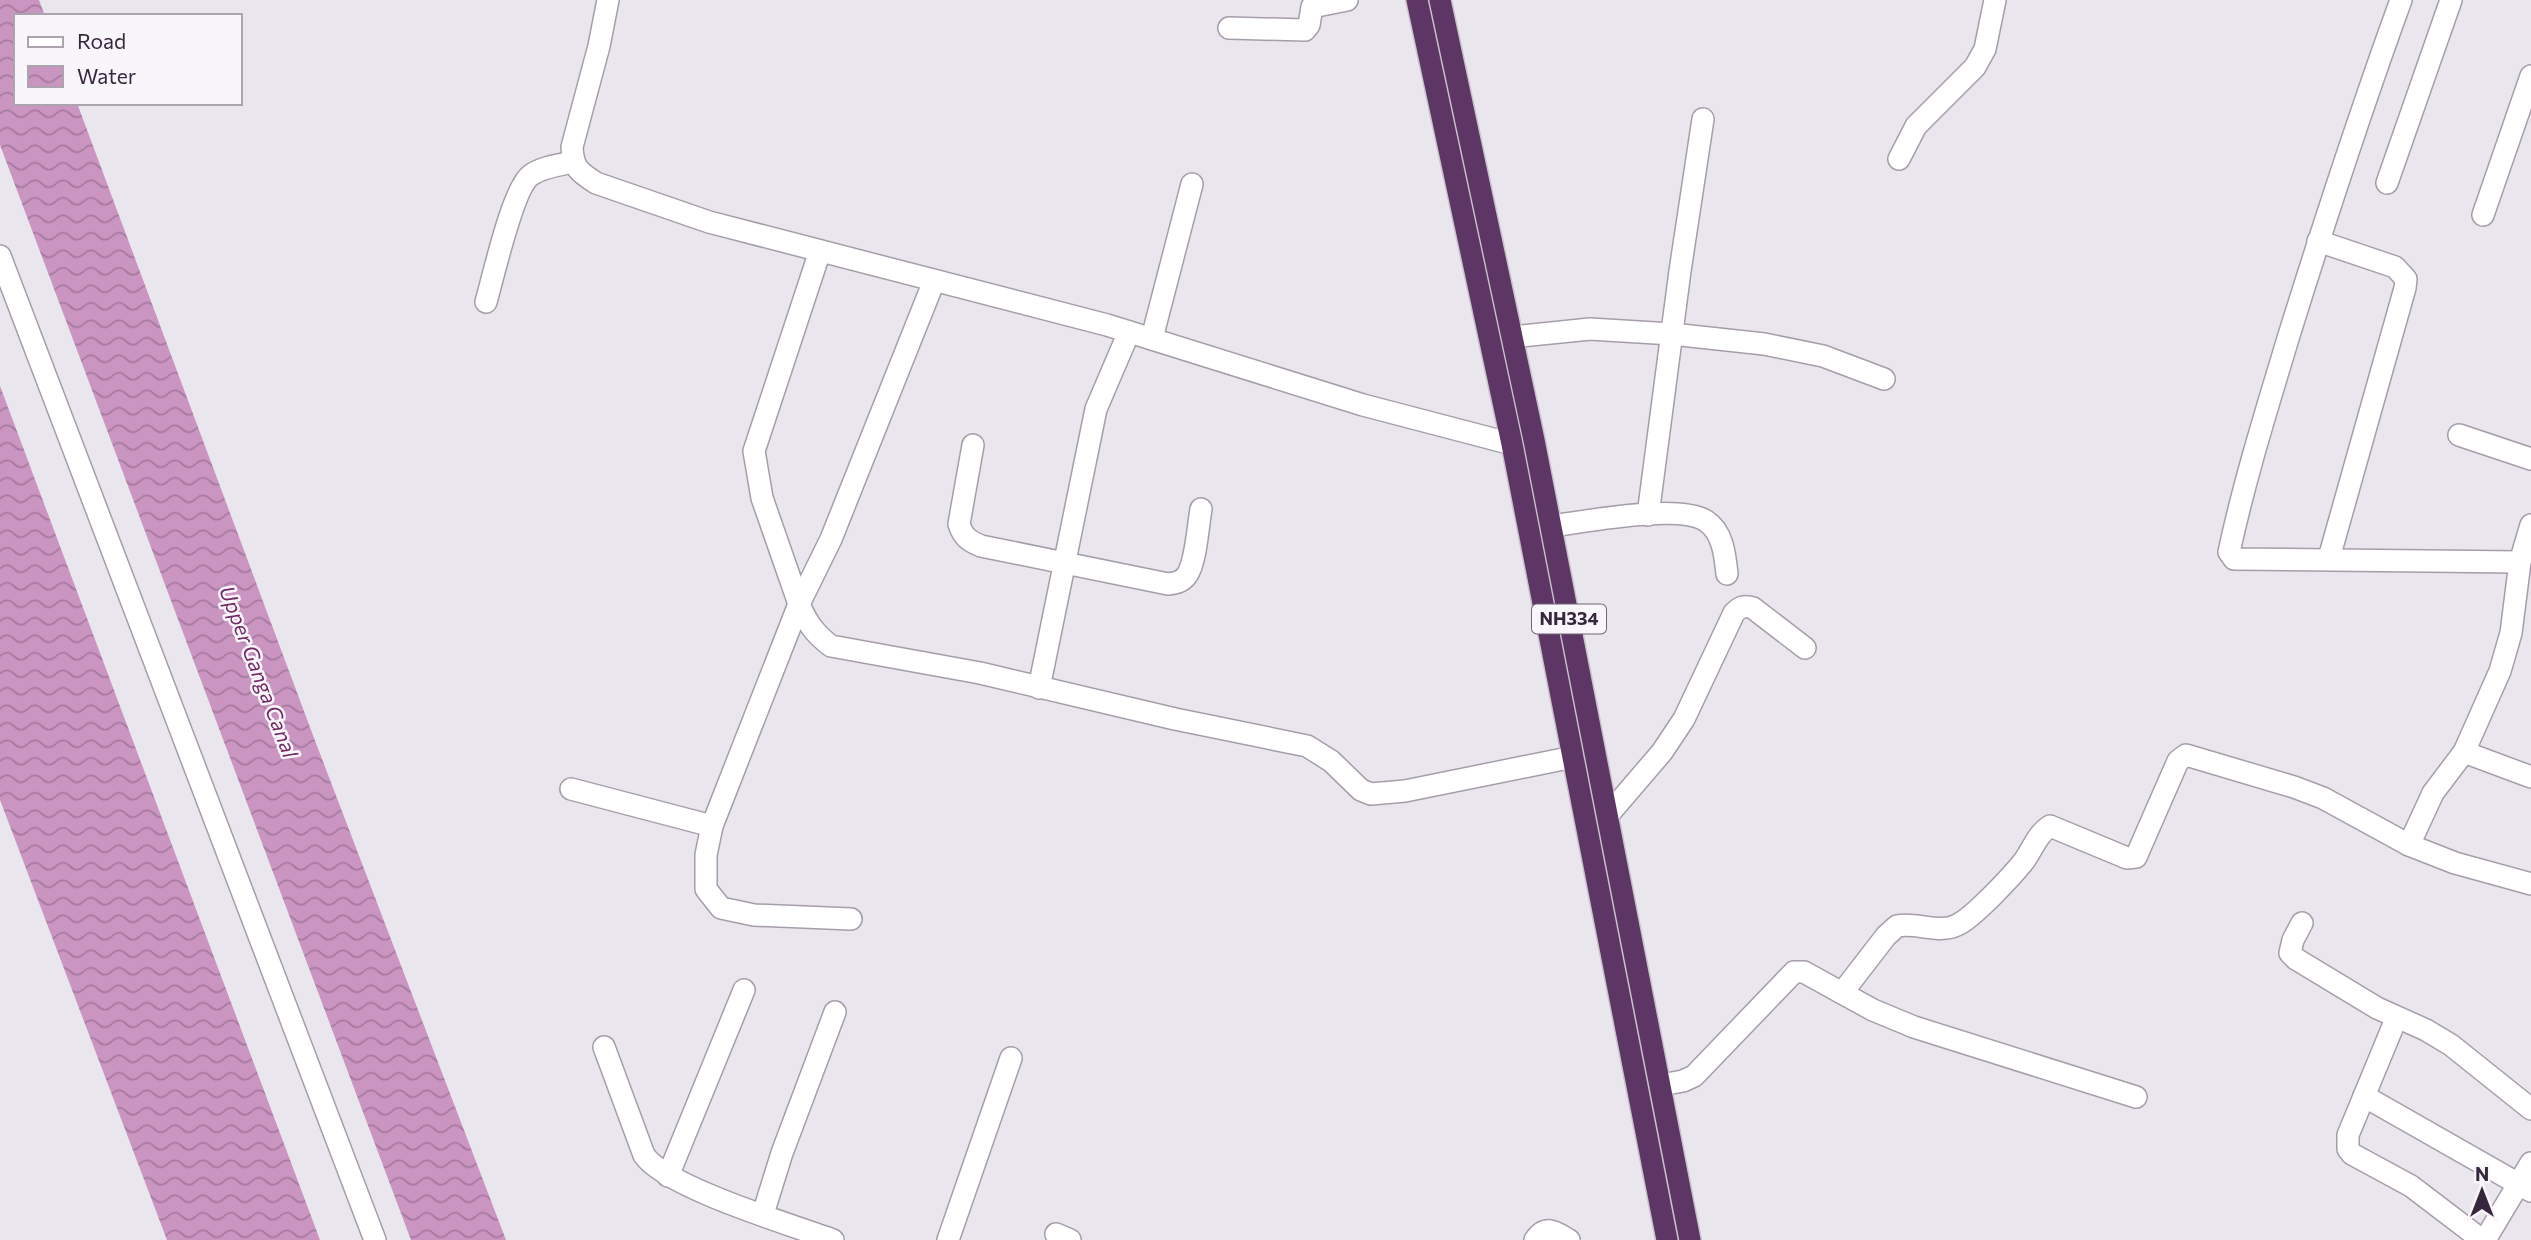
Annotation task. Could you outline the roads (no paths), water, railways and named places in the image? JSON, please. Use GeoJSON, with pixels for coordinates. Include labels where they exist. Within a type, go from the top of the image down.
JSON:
{"type":"FeatureCollection","features":[{"type":"Feature","properties":{"kind":"highway","name":"NH334"},"geometry":{"type":"LineString","coordinates":[[1417,0],[1512,444],[1667,1240]]}},
{"type":"Feature","properties":{"kind":"highway","name":"NH334"},"geometry":{"type":"LineString","coordinates":[[1440,0],[1551,527],[1690,1240]]}},
{"type":"Feature","properties":{"kind":"street"},"geometry":{"type":"LineString","coordinates":[[608,0],[599,46],[572,147],[573,162],[583,174],[596,183],[709,222],[1129,331],[1363,405],[1512,444]]}},
{"type":"Feature","properties":{"kind":"street"},"geometry":{"type":"LineString","coordinates":[[1229,28],[1305,30],[1309,25],[1312,8],[1347,0]]}},
{"type":"Feature","properties":{"kind":"street"},"geometry":{"type":"LineString","coordinates":[[1899,159],[1916,126],[1975,67],[1984,50],[1995,0]]}},
{"type":"Feature","properties":{"kind":"street"},"geometry":{"type":"LineString","coordinates":[[2401,0],[2348,147],[2318,241],[2278,373],[2229,552],[2234,559],[2520,562]]}},
{"type":"Feature","properties":{"kind":"street"},"geometry":{"type":"LineString","coordinates":[[2387,183],[2451,0]]}},
{"type":"Feature","properties":{"kind":"street"},"geometry":{"type":"LineString","coordinates":[[2483,215],[2531,76]]}},
{"type":"Feature","properties":{"kind":"street"},"geometry":{"type":"LineString","coordinates":[[1648,515],[1703,119]]}},
{"type":"Feature","properties":{"kind":"street"},"geometry":{"type":"LineString","coordinates":[[486,302],[522,185],[530,175],[573,162]]}},
{"type":"Feature","properties":{"kind":"street"},"geometry":{"type":"LineString","coordinates":[[1152,338],[1192,184]]}},
{"type":"Feature","properties":{"kind":"street"},"geometry":{"type":"LineString","coordinates":[[2318,241],[2395,267],[2406,279],[2329,558]]}},
{"type":"Feature","properties":{"kind":"street"},"geometry":{"type":"LineString","coordinates":[[820,251],[754,451],[762,498],[806,622],[831,646],[981,673],[1307,746],[1331,761],[1361,790],[1371,794],[1405,791],[1573,757]]}},
{"type":"Feature","properties":{"kind":"street"},"geometry":{"type":"LineString","coordinates":[[0,256],[375,1240]]}},
{"type":"Feature","properties":{"kind":"street"},"geometry":{"type":"LineString","coordinates":[[852,919],[754,915],[721,908],[706,889],[706,855],[712,826],[799,604],[831,539],[934,281]]}},
{"type":"Feature","properties":{"kind":"street"},"geometry":{"type":"LineString","coordinates":[[1512,337],[1590,329],[1672,334],[1799,350],[1884,379]]}},
{"type":"Feature","properties":{"kind":"street"},"geometry":{"type":"LineString","coordinates":[[1039,688],[1096,409],[1129,331]]}},
{"type":"Feature","properties":{"kind":"street"},"geometry":{"type":"LineString","coordinates":[[2459,435],[2531,459]]}},
{"type":"Feature","properties":{"kind":"street"},"geometry":{"type":"LineString","coordinates":[[973,445],[959,524],[962,534],[981,546],[1168,584],[1179,582],[1187,576],[1201,509]]}},
{"type":"Feature","properties":{"kind":"street"},"geometry":{"type":"LineString","coordinates":[[1551,527],[1648,515],[1690,514],[1706,521],[1717,533],[1724,549],[1727,574]]}},
{"type":"Feature","properties":{"kind":"street"},"geometry":{"type":"LineString","coordinates":[[2409,845],[2433,793],[2464,752],[2500,671],[2511,633],[2520,562],[2531,525]]}},
{"type":"Feature","properties":{"kind":"street"},"geometry":{"type":"LineString","coordinates":[[1608,815],[1662,752],[1684,719],[1739,607],[1753,608],[1805,648]]}},
{"type":"Feature","properties":{"kind":"street"},"geometry":{"type":"LineString","coordinates":[[2464,752],[2531,777]]}},
{"type":"Feature","properties":{"kind":"street"},"geometry":{"type":"LineString","coordinates":[[1842,993],[1886,936],[1897,926],[1948,928],[1960,924],[2006,881],[2050,826],[2127,858],[2136,857],[2178,761],[2186,755],[2294,787],[2323,799],[2409,845],[2455,863],[2531,884]]}},
{"type":"Feature","properties":{"kind":"street"},"geometry":{"type":"LineString","coordinates":[[571,789],[712,826]]}},
{"type":"Feature","properties":{"kind":"street"},"geometry":{"type":"LineString","coordinates":[[2302,923],[2292,940],[2290,953],[2296,960],[2396,1019],[2426,1030],[2451,1045],[2531,1109]]}},
{"type":"Feature","properties":{"kind":"street"},"geometry":{"type":"LineString","coordinates":[[1661,1084],[1683,1082],[1694,1076],[1794,972],[1804,972],[1873,1010],[1914,1027],[2136,1097]]}},
{"type":"Feature","properties":{"kind":"street"},"geometry":{"type":"LineString","coordinates":[[668,1176],[744,990]]}},
{"type":"Feature","properties":{"kind":"street"},"geometry":{"type":"LineString","coordinates":[[763,1214],[835,1012]]}},
{"type":"Feature","properties":{"kind":"street"},"geometry":{"type":"LineString","coordinates":[[2396,1019],[2348,1135],[2348,1149],[2352,1154],[2411,1186],[2483,1240],[2525,1187],[2531,1163]]}},
{"type":"Feature","properties":{"kind":"street"},"geometry":{"type":"LineString","coordinates":[[604,1046],[644,1155],[656,1170],[697,1190],[833,1240]]}},
{"type":"Feature","properties":{"kind":"street"},"geometry":{"type":"LineString","coordinates":[[948,1240],[1011,1058]]}},
{"type":"Feature","properties":{"kind":"street"},"geometry":{"type":"LineString","coordinates":[[2364,1096],[2525,1187]]}},
{"type":"Feature","properties":{"kind":"street"},"geometry":{"type":"LineString","coordinates":[[1535,1240],[1548,1230],[1569,1240]]}},
{"type":"Feature","properties":{"kind":"water","name":"Upper Ganga Canal"},"geometry":{"type":"Polygon","coordinates":[[[0,0],[39,0],[44,14],[14,14],[14,105],[78,105],[314,738],[506,1240],[411,1240],[0,145],[0,0]]]}},
{"type":"Feature","properties":{"kind":"water"},"geometry":{"type":"Polygon","coordinates":[[[0,386],[320,1240],[167,1240],[0,800],[0,386]]]}}]}
